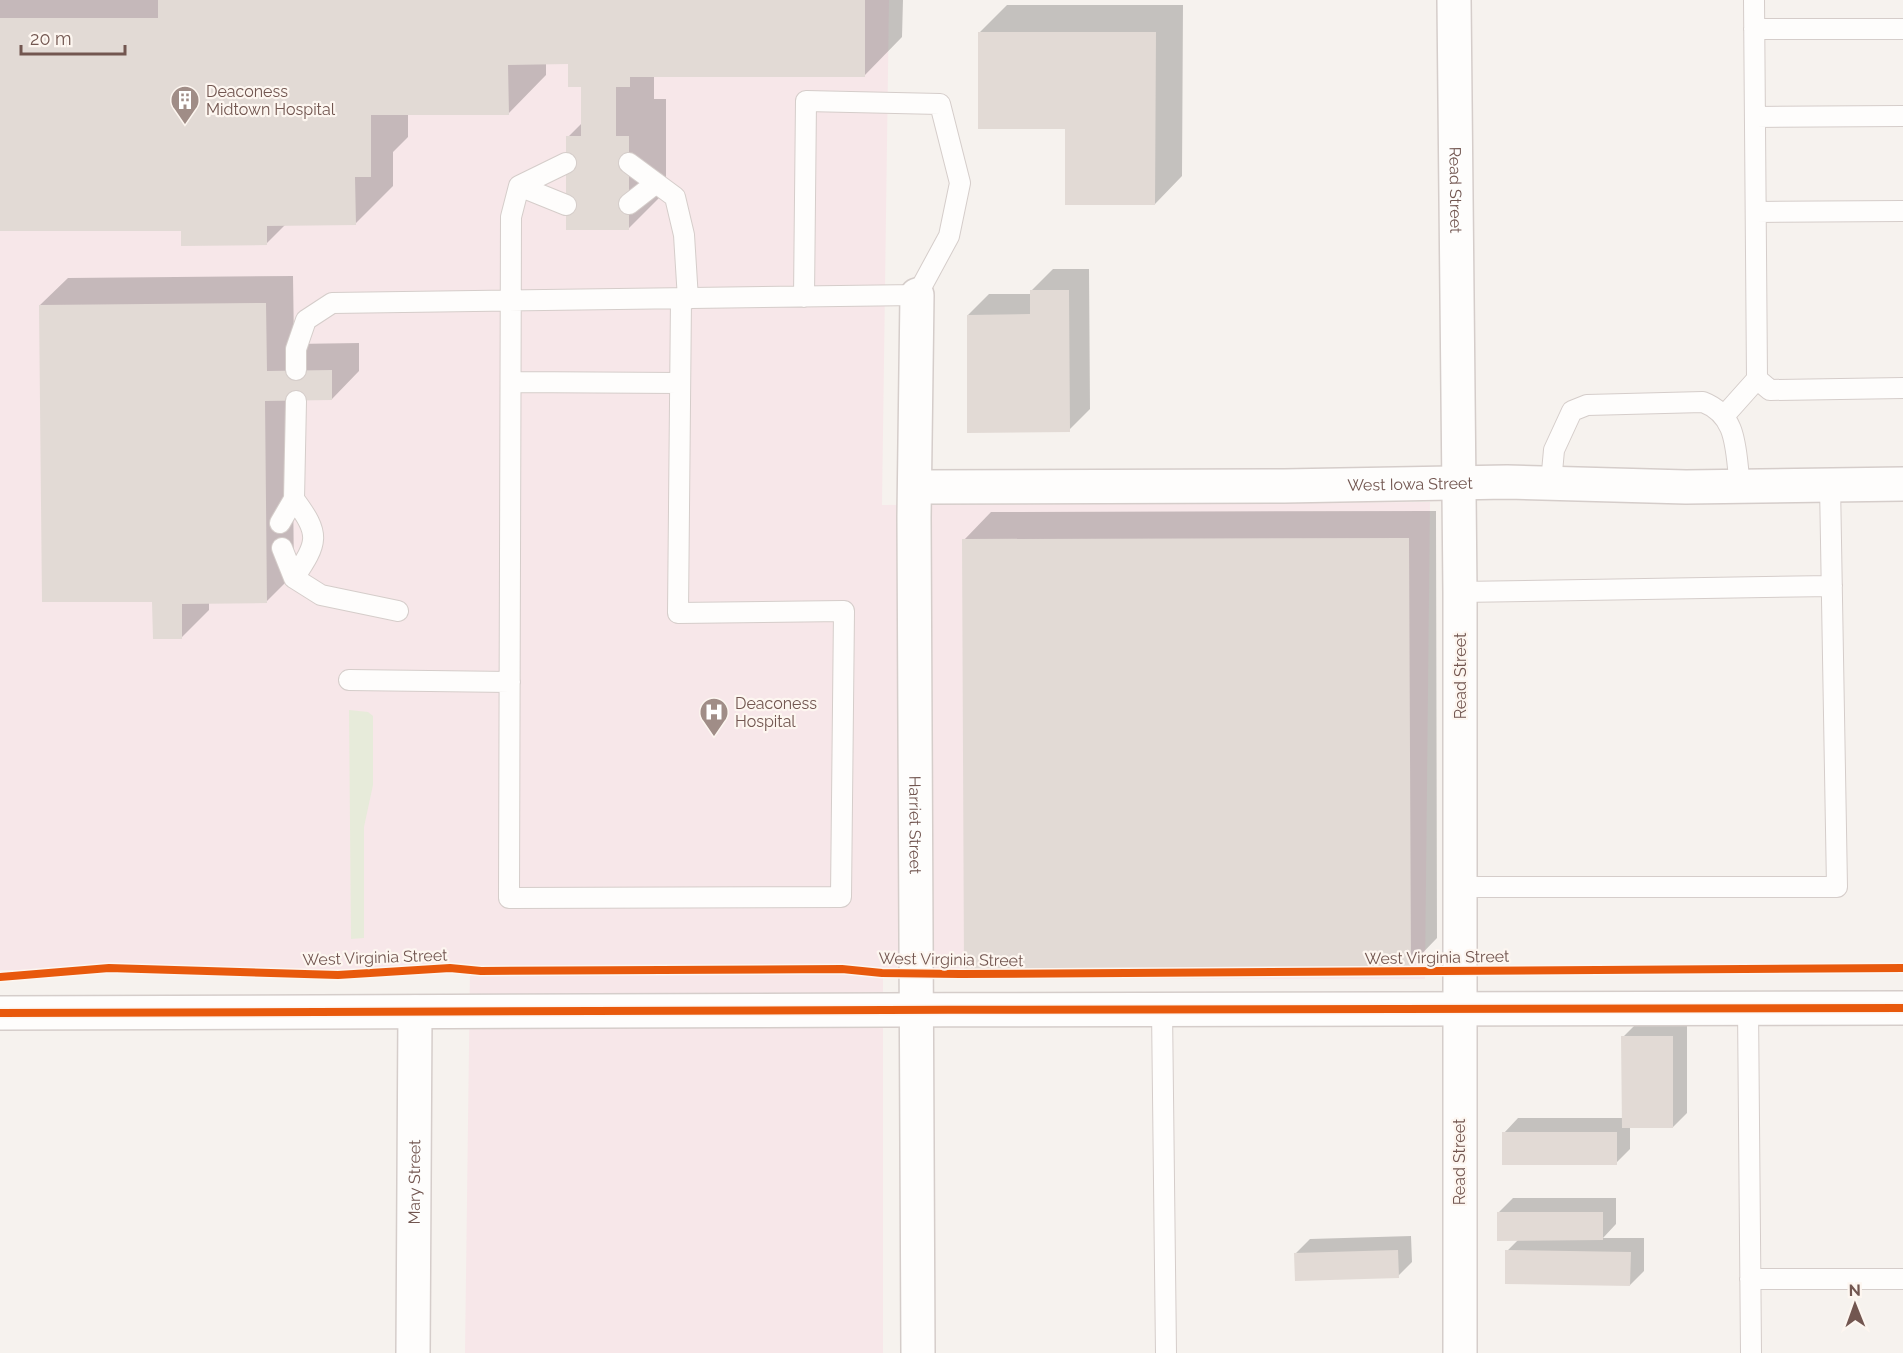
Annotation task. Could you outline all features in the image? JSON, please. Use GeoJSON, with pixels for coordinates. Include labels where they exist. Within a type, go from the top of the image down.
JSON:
{"type":"FeatureCollection","features":[{"type":"Feature","properties":{"kind":"street","name":"Read Street"},"geometry":{"type":"LineString","coordinates":[[1454,0],[1460,592],[1460,1353]]}},
{"type":"Feature","properties":{"kind":"street","name":"Harriet Street"},"geometry":{"type":"LineString","coordinates":[[917,295],[914,517],[918,1353]]}},
{"type":"Feature","properties":{"kind":"street","name":"West Iowa Street"},"geometry":{"type":"LineString","coordinates":[[916,487],[1284,486],[1458,482],[1686,486],[1903,484]]}},
{"type":"Feature","properties":{"kind":"street"},"geometry":{"type":"LineString","coordinates":[[0,1013],[916,1011],[1461,1006],[1903,1008]]}},
{"type":"Feature","properties":{"kind":"street","name":"Mary Street"},"geometry":{"type":"LineString","coordinates":[[413,1353],[415,1012]]}},
{"type":"Feature","properties":{"kind":"lane"},"geometry":{"type":"LineString","coordinates":[[1724,417],[1757,379],[1754,0]]}},
{"type":"Feature","properties":{"kind":"lane"},"geometry":{"type":"LineString","coordinates":[[1754,29],[1903,29]]}},
{"type":"Feature","properties":{"kind":"lane"},"geometry":{"type":"LineString","coordinates":[[296,370],[296,349],[306,320],[332,303],[394,304],[804,297],[917,295],[950,236],[960,183],[940,104],[806,101],[804,297]]}},
{"type":"Feature","properties":{"kind":"lane"},"geometry":{"type":"LineString","coordinates":[[1755,117],[1903,116]]}},
{"type":"Feature","properties":{"kind":"lane"},"geometry":{"type":"LineString","coordinates":[[566,163],[519,186],[511,217],[509,898],[841,897],[844,611],[678,613],[684,235],[675,197],[629,163]]}},
{"type":"Feature","properties":{"kind":"lane"},"geometry":{"type":"LineString","coordinates":[[629,204],[656,183]]}},
{"type":"Feature","properties":{"kind":"lane"},"geometry":{"type":"LineString","coordinates":[[519,186],[566,205]]}},
{"type":"Feature","properties":{"kind":"lane"},"geometry":{"type":"LineString","coordinates":[[1756,212],[1903,212]]}},
{"type":"Feature","properties":{"kind":"lane"},"geometry":{"type":"LineString","coordinates":[[1757,379],[1770,390],[1903,388]]}},
{"type":"Feature","properties":{"kind":"lane"},"geometry":{"type":"LineString","coordinates":[[511,382],[680,383]]}},
{"type":"Feature","properties":{"kind":"lane"},"geometry":{"type":"LineString","coordinates":[[280,523],[294,499],[296,401]]}},
{"type":"Feature","properties":{"kind":"lane"},"geometry":{"type":"LineString","coordinates":[[1551,483],[1554,450],[1562,428],[1572,411],[1587,405],[1703,402],[1719,408],[1733,432],[1740,485]]}},
{"type":"Feature","properties":{"kind":"lane"},"geometry":{"type":"LineString","coordinates":[[1461,887],[1837,887],[1830,484]]}},
{"type":"Feature","properties":{"kind":"lane"},"geometry":{"type":"LineString","coordinates":[[294,499],[311,520],[314,549],[294,578]]}},
{"type":"Feature","properties":{"kind":"lane"},"geometry":{"type":"LineString","coordinates":[[282,548],[294,578],[321,595],[398,611]]}},
{"type":"Feature","properties":{"kind":"lane"},"geometry":{"type":"LineString","coordinates":[[1460,592],[1832,586]]}},
{"type":"Feature","properties":{"kind":"lane"},"geometry":{"type":"LineString","coordinates":[[349,680],[510,682]]}},
{"type":"Feature","properties":{"kind":"lane"},"geometry":{"type":"LineString","coordinates":[[1748,1007],[1751,1353]]}},
{"type":"Feature","properties":{"kind":"lane"},"geometry":{"type":"LineString","coordinates":[[1162,1009],[1166,1353]]}},
{"type":"Feature","properties":{"kind":"lane"},"geometry":{"type":"LineString","coordinates":[[1750,1279],[1903,1279]]}},
{"type":"Feature","properties":{"kind":"shaded area","name":"Deaconess Hospital"},"geometry":{"type":"Polygon","coordinates":[[[0,0],[889,0],[882,505],[1430,502],[1425,979],[883,978],[883,1353],[465,1353],[470,969],[0,970],[0,0]]]}},
{"type":"Feature","properties":{"kind":"green space"},"geometry":{"type":"Polygon","coordinates":[[[349,710],[368,712],[373,716],[373,785],[364,827],[364,938],[351,939],[349,710]]]}},
{"type":"Feature","properties":{"kind":"building","name":"Deaconess Midtown Hospital"},"geometry":{"type":"Polygon","coordinates":[[[158,0],[865,0],[865,77],[630,77],[630,87],[616,87],[616,136],[629,136],[629,230],[566,230],[566,136],[581,136],[581,87],[568,87],[568,64],[508,65],[509,115],[371,115],[371,177],[355,177],[356,225],[267,226],[267,245],[181,246],[181,231],[0,231],[0,18],[158,18],[158,0]]]}},
{"type":"Feature","properties":{"kind":"building"},"geometry":{"type":"Polygon","coordinates":[[[978,32],[1156,32],[1155,205],[1065,205],[1065,129],[978,129],[978,32]]]}},
{"type":"Feature","properties":{"kind":"building"},"geometry":{"type":"Polygon","coordinates":[[[1030,290],[1069,290],[1070,432],[967,433],[967,315],[1030,314],[1030,290]]]}},
{"type":"Feature","properties":{"kind":"building"},"geometry":{"type":"Polygon","coordinates":[[[266,303],[267,371],[332,370],[332,400],[265,401],[267,603],[182,604],[182,639],[153,639],[152,602],[42,602],[39,305],[266,303]]]}},
{"type":"Feature","properties":{"kind":"building"},"geometry":{"type":"Polygon","coordinates":[[[1409,538],[1411,967],[964,969],[962,539],[1409,538]]]}},
{"type":"Feature","properties":{"kind":"building"},"geometry":{"type":"Polygon","coordinates":[[[1621,1036],[1673,1036],[1673,1128],[1622,1128],[1621,1036]]]}},
{"type":"Feature","properties":{"kind":"building"},"geometry":{"type":"Polygon","coordinates":[[[1502,1132],[1617,1132],[1617,1165],[1502,1165],[1502,1132]]]}},
{"type":"Feature","properties":{"kind":"building"},"geometry":{"type":"Polygon","coordinates":[[[1497,1212],[1603,1212],[1603,1240],[1497,1241],[1497,1212]]]}},
{"type":"Feature","properties":{"kind":"building"},"geometry":{"type":"Polygon","coordinates":[[[1398,1250],[1399,1278],[1295,1281],[1294,1253],[1398,1250]]]}},
{"type":"Feature","properties":{"kind":"building"},"geometry":{"type":"Polygon","coordinates":[[[1505,1250],[1631,1252],[1630,1286],[1505,1284],[1505,1250]]]}},
{"type":"Feature","properties":{"kind":"cycle path","name":"West Virginia Street"},"geometry":{"type":"LineString","coordinates":[[0,977],[109,968],[338,975],[450,968],[481,971],[842,969],[882,973],[960,974],[1903,968]]}},
{"type":"Feature","properties":{"kind":"cycle path"},"geometry":{"type":"LineString","coordinates":[[0,1013],[1903,1008]]}},
{"type":"Feature","properties":{"kind":"place","name":"Deaconess Midtown Hospital"},"geometry":{"type":"Point","coordinates":[185,126]}},
{"type":"Feature","properties":{"kind":"place","name":"Deaconess Hospital"},"geometry":{"type":"Point","coordinates":[714,738]}}]}
